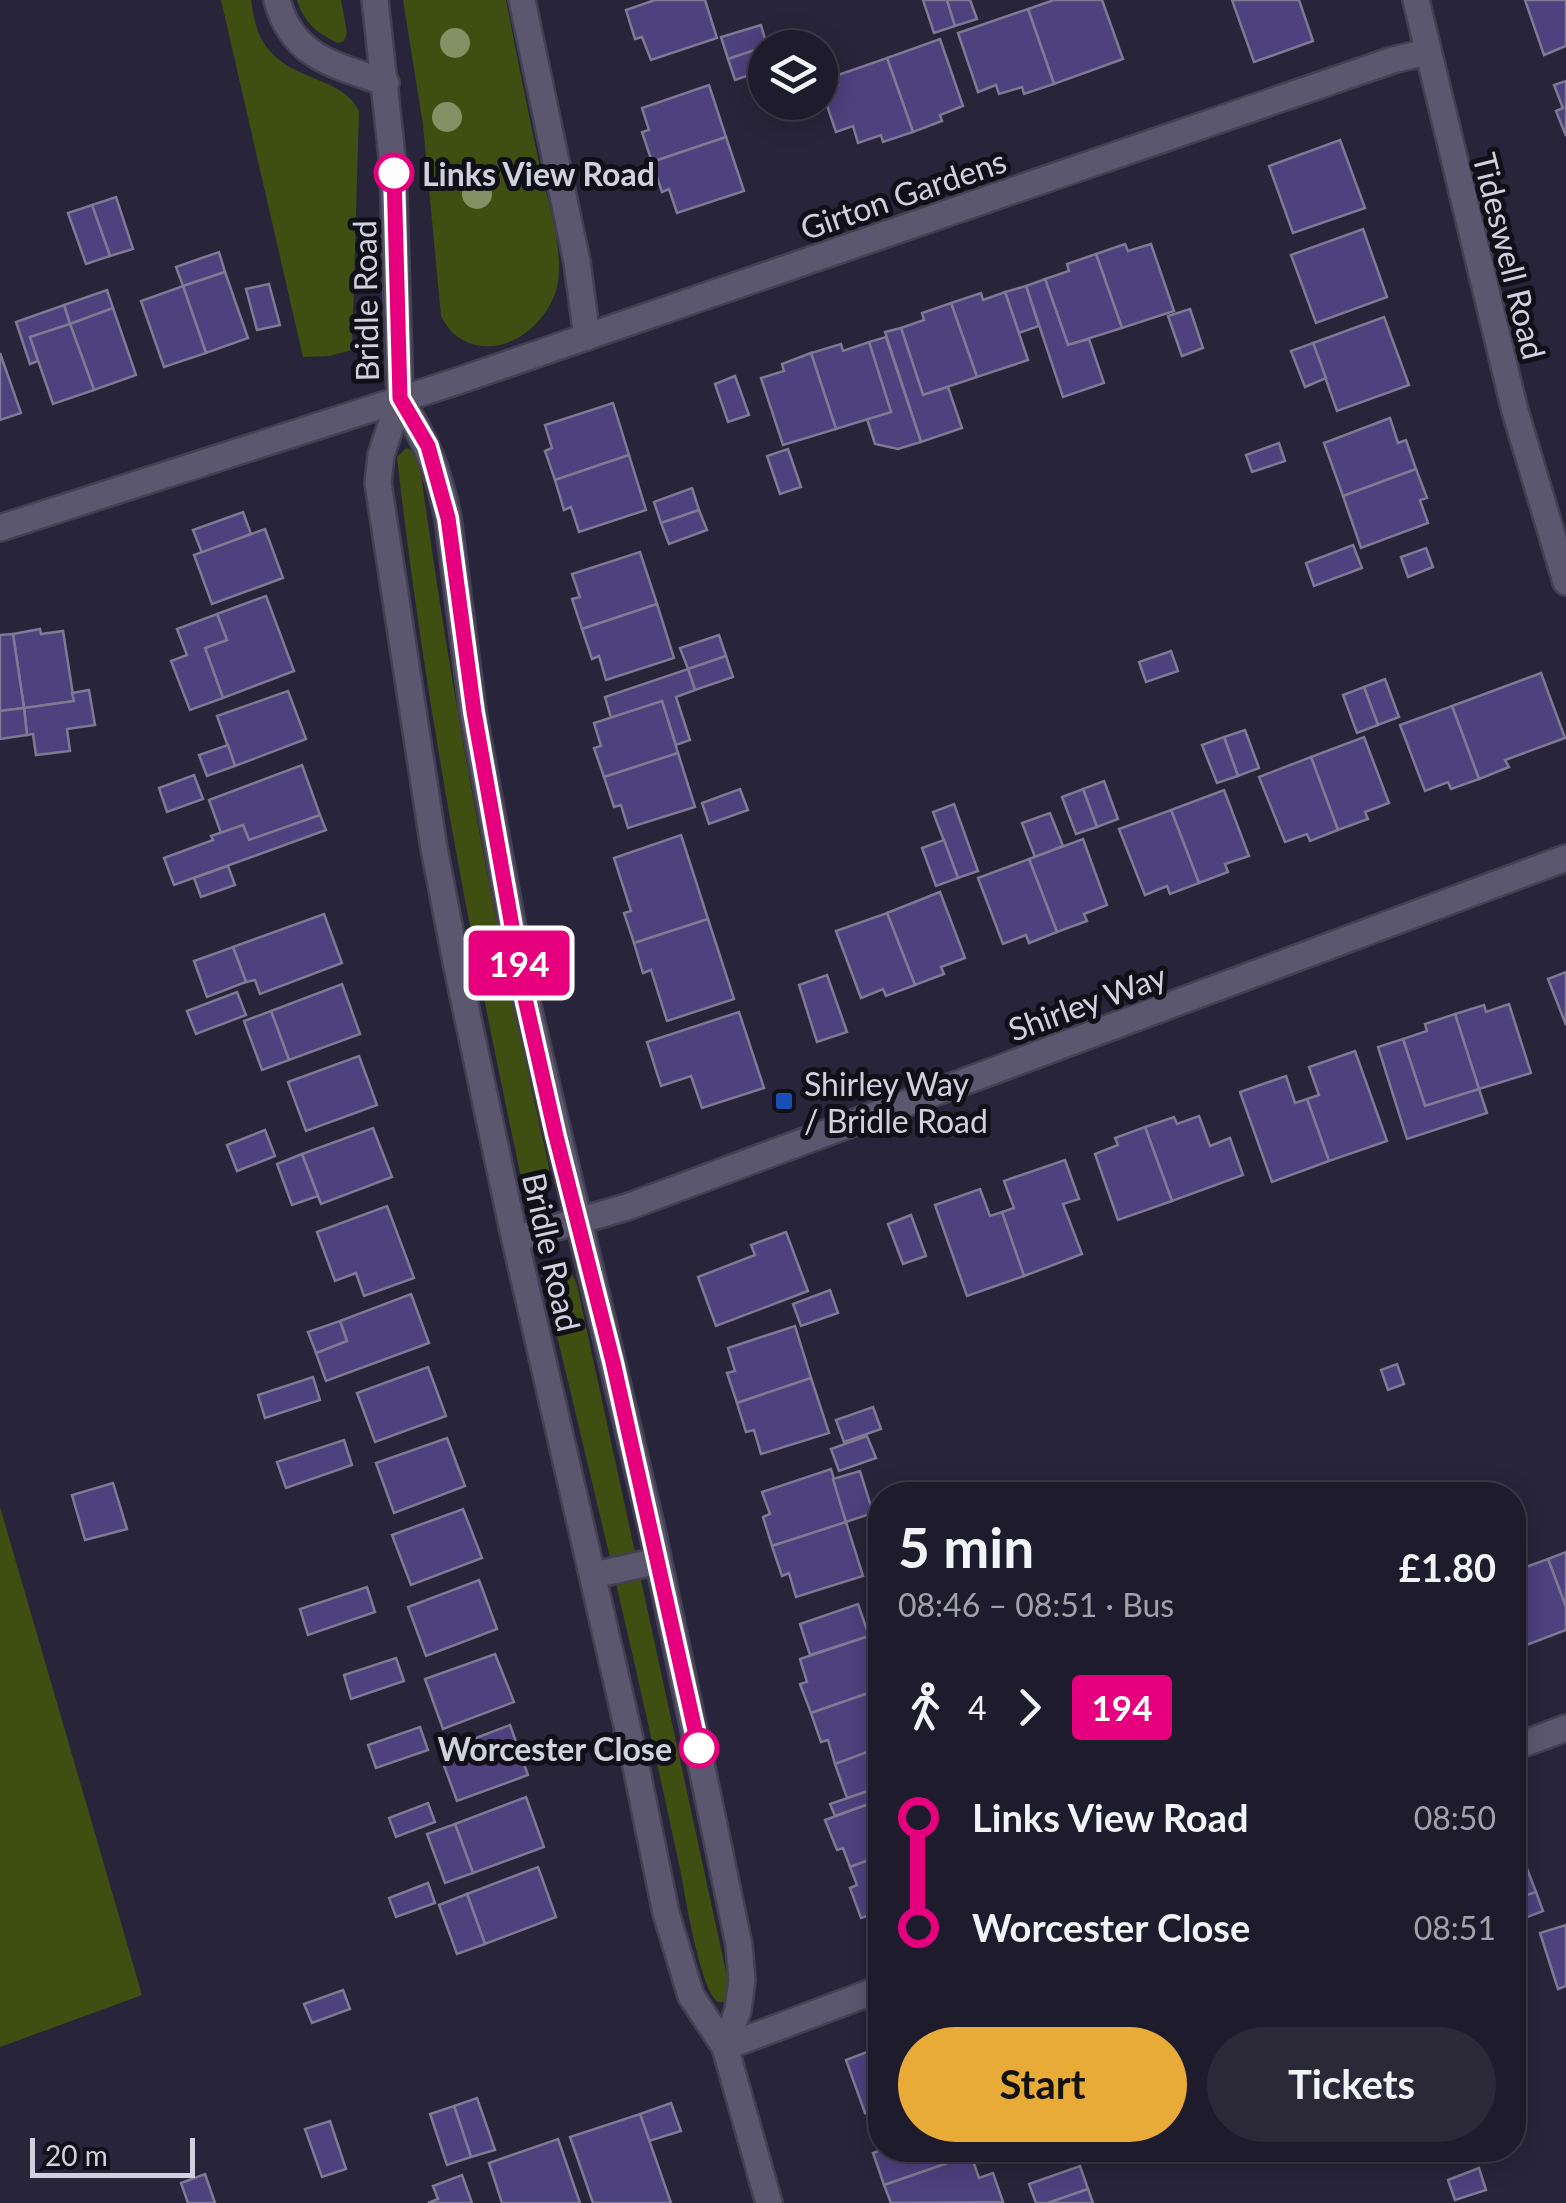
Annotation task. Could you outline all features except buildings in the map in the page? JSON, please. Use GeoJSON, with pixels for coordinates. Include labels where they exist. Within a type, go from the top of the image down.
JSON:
{"type":"FeatureCollection","features":[{"type":"Feature","properties":{"kind":"street"},"geometry":{"type":"LineString","coordinates":[[277,0],[282,19],[298,42],[319,59],[386,82]]}},
{"type":"Feature","properties":{"kind":"street","name":"Bridle Road"},"geometry":{"type":"LineString","coordinates":[[375,0],[386,82],[398,260],[400,398],[378,482],[434,848],[515,1239],[594,1575],[666,1913],[691,1996],[725,2047],[770,2203]]}},
{"type":"Feature","properties":{"kind":"street"},"geometry":{"type":"LineString","coordinates":[[522,0],[578,262],[587,337]]}},
{"type":"Feature","properties":{"kind":"street","name":"Tideswell Road"},"geometry":{"type":"LineString","coordinates":[[1416,0],[1514,411],[1566,582]]}},
{"type":"Feature","properties":{"kind":"street","name":"Girton Gardens"},"geometry":{"type":"LineString","coordinates":[[400,398],[1393,60],[1427,52]]}},
{"type":"Feature","properties":{"kind":"street"},"geometry":{"type":"LineString","coordinates":[[0,528],[400,398]]}},
{"type":"Feature","properties":{"kind":"street","name":"Bridle Road"},"geometry":{"type":"LineString","coordinates":[[400,398],[428,446],[439,475],[490,809],[524,994],[658,1562],[740,1945],[742,1980],[738,2010],[725,2047]]}},
{"type":"Feature","properties":{"kind":"street","name":"Shirley Way"},"geometry":{"type":"LineString","coordinates":[[515,1239],[627,1207],[1566,858]]}},
{"type":"Feature","properties":{"kind":"street"},"geometry":{"type":"LineString","coordinates":[[594,1575],[658,1562]]}},
{"type":"Feature","properties":{"kind":"street"},"geometry":{"type":"LineString","coordinates":[[1526,1743],[1566,1728]]}},
{"type":"Feature","properties":{"kind":"street"},"geometry":{"type":"LineString","coordinates":[[725,2047],[868,1993]]}},
{"type":"Feature","properties":{"kind":"green space"},"geometry":{"type":"Polygon","coordinates":[[[221,0],[251,0],[259,33],[271,53],[298,71],[340,90],[359,111],[352,350],[303,357],[221,0]]]}},
{"type":"Feature","properties":{"kind":"green space"},"geometry":{"type":"Polygon","coordinates":[[[297,0],[341,0],[347,33],[344,41],[338,43],[318,31],[303,15],[297,0]]]}},
{"type":"Feature","properties":{"kind":"green space"},"geometry":{"type":"Polygon","coordinates":[[[403,0],[506,0],[554,224],[559,268],[555,294],[541,318],[521,336],[495,346],[463,340],[441,316],[423,125],[403,0]]]}},
{"type":"Feature","properties":{"kind":"green space"},"geometry":{"type":"Polygon","coordinates":[[[406,448],[420,466],[478,822],[549,1167],[549,1179],[537,1188],[521,1177],[450,818],[397,457],[406,448]]]}},
{"type":"Feature","properties":{"kind":"green space"},"geometry":{"type":"Polygon","coordinates":[[[557,1270],[572,1274],[577,1285],[731,1995],[727,2002],[718,2002],[711,1993],[694,1938],[546,1290],[546,1279],[557,1270]]]}},
{"type":"Feature","properties":{"kind":"green space"},"geometry":{"type":"Polygon","coordinates":[[[0,1507],[142,1995],[0,2047],[0,1507]]]}},
{"type":"Feature","properties":{"kind":"bus line","name":"194"},"geometry":{"type":"LineString","coordinates":[[394,173],[400,398],[428,446],[439,475],[470,692],[524,994],[652,1530],[699,1748]]}},
{"type":"Feature","properties":{"kind":"place","name":"Links View Road"},"geometry":{"type":"Point","coordinates":[394,173]}},
{"type":"Feature","properties":{"kind":"place","name":"Shirley Way / Bridle Road"},"geometry":{"type":"Point","coordinates":[784,1101]}},
{"type":"Feature","properties":{"kind":"place","name":"Worcester Close"},"geometry":{"type":"Point","coordinates":[699,1748]}}]}
